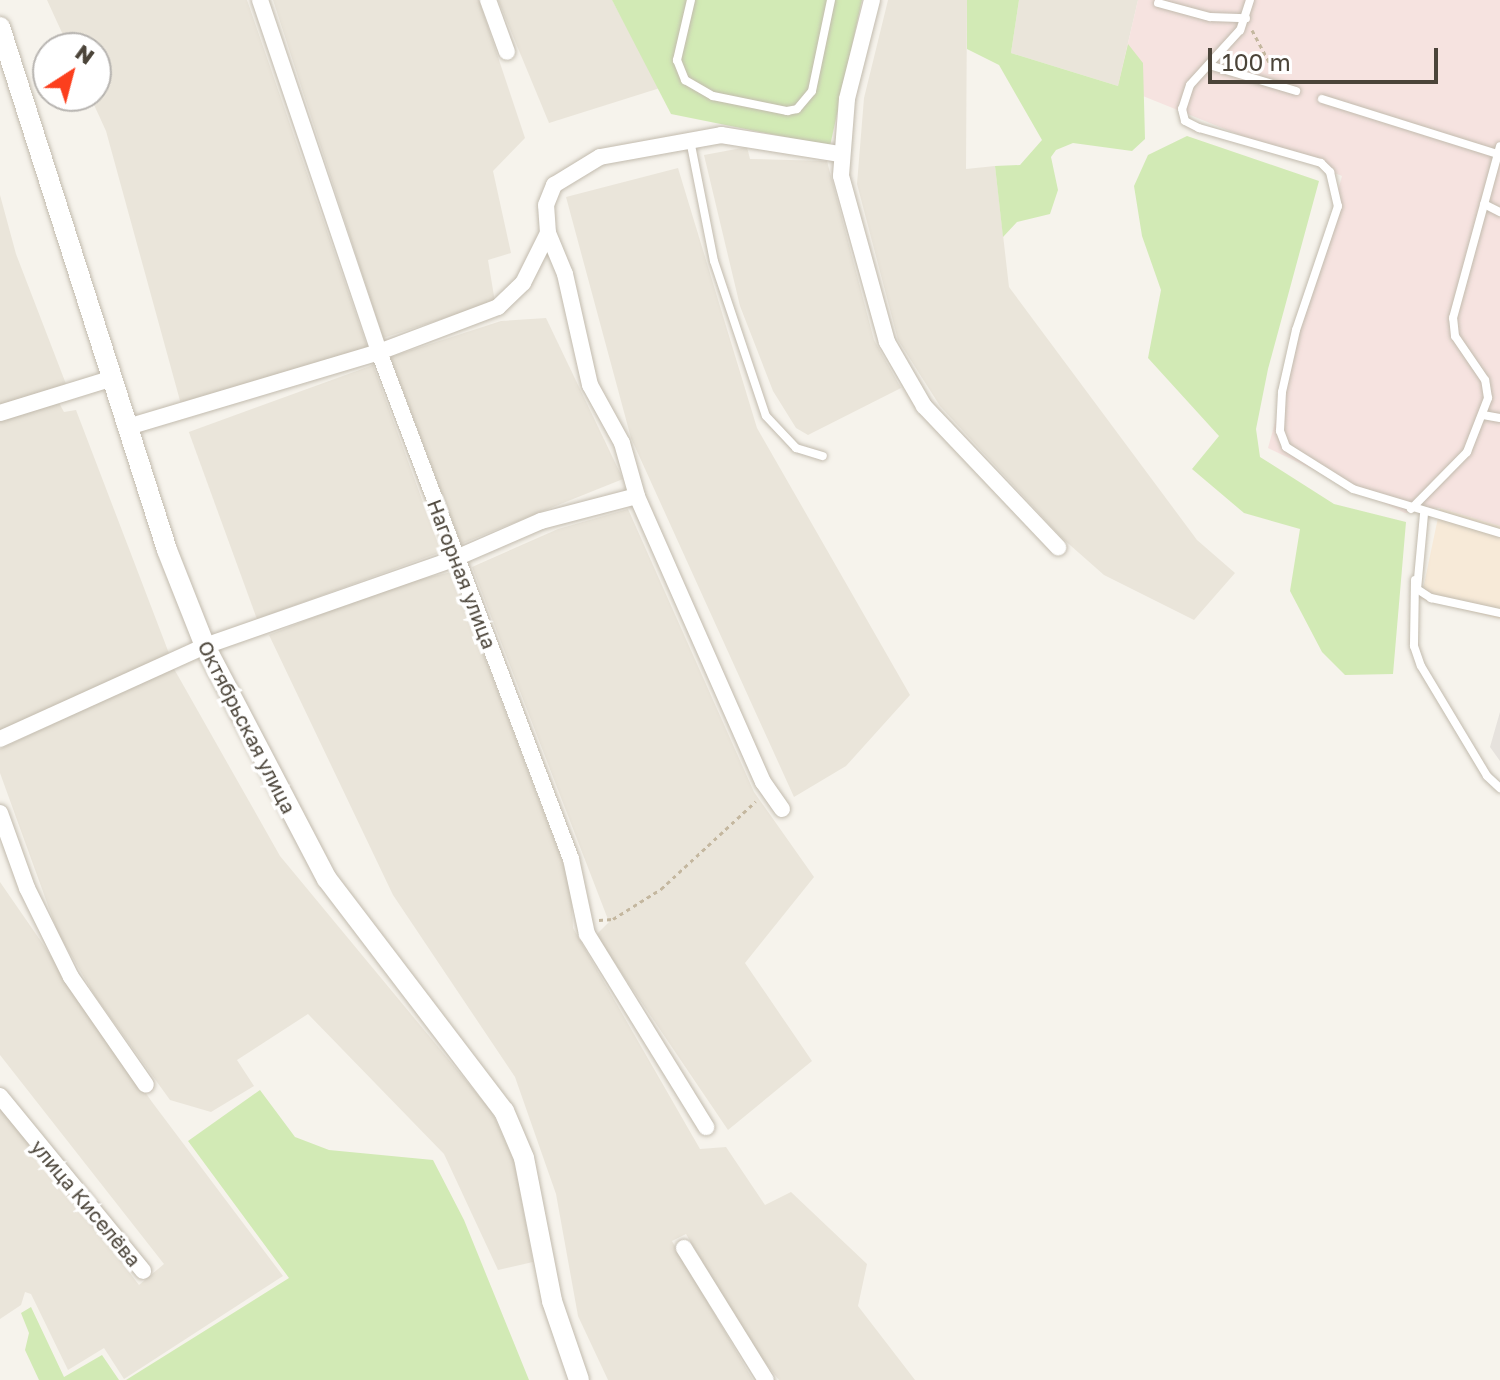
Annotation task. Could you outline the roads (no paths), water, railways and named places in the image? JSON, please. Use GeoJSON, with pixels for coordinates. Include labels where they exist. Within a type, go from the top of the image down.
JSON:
{"type":"FeatureCollection","features":[{"type":"Feature","properties":{"kind":"street","name":"Нагорная улица"},"geometry":{"type":"LineString","coordinates":[[260,0],[379,352],[571,859],[587,934],[706,1127]]}},
{"type":"Feature","properties":{"kind":"street"},"geometry":{"type":"LineString","coordinates":[[488,0],[507,52]]}},
{"type":"Feature","properties":{"kind":"street"},"geometry":{"type":"LineString","coordinates":[[872,0],[840,154],[841,176],[870,282],[902,373],[924,406],[1058,547]]}},
{"type":"Feature","properties":{"kind":"street","name":"Октябрьская улица"},"geometry":{"type":"LineString","coordinates":[[0,27],[131,426],[167,550],[205,646],[327,879],[504,1111],[524,1158],[552,1301],[579,1380]]}},
{"type":"Feature","properties":{"kind":"street"},"geometry":{"type":"LineString","coordinates":[[782,809],[769,793],[637,496],[622,443],[579,352],[565,274],[548,233],[546,205],[554,185],[571,171],[600,157],[690,140],[749,136],[840,154]]}},
{"type":"Feature","properties":{"kind":"street"},"geometry":{"type":"LineString","coordinates":[[131,426],[379,352],[498,307],[523,283],[548,233]]}},
{"type":"Feature","properties":{"kind":"street"},"geometry":{"type":"LineString","coordinates":[[0,413],[113,378]]}},
{"type":"Feature","properties":{"kind":"street"},"geometry":{"type":"LineString","coordinates":[[0,739],[205,646],[456,558],[541,521],[637,496]]}},
{"type":"Feature","properties":{"kind":"street"},"geometry":{"type":"LineString","coordinates":[[0,813],[27,888],[71,977],[146,1085]]}},
{"type":"Feature","properties":{"kind":"street","name":"улица Киселёва"},"geometry":{"type":"LineString","coordinates":[[0,1096],[143,1271]]}},
{"type":"Feature","properties":{"kind":"street"},"geometry":{"type":"LineString","coordinates":[[684,1248],[766,1380]]}},
{"type":"Feature","properties":{"kind":"lane"},"geometry":{"type":"LineString","coordinates":[[691,0],[677,60],[685,80],[713,96],[787,111],[797,109],[812,91],[831,0]]}},
{"type":"Feature","properties":{"kind":"lane"},"geometry":{"type":"LineString","coordinates":[[1250,0],[1246,18],[1190,85],[1182,109],[1185,121],[1321,163],[1330,172],[1338,206],[1296,330],[1282,392],[1280,431],[1286,447],[1353,489],[1424,514],[1500,533]]}},
{"type":"Feature","properties":{"kind":"lane"},"geometry":{"type":"LineString","coordinates":[[1158,3],[1210,17],[1246,18]]}},
{"type":"Feature","properties":{"kind":"lane"},"geometry":{"type":"LineString","coordinates":[[1209,65],[1296,91]]}},
{"type":"Feature","properties":{"kind":"lane"},"geometry":{"type":"LineString","coordinates":[[1322,99],[1499,150],[1453,318],[1455,336],[1485,380],[1483,415],[1467,452],[1411,509]]}},
{"type":"Feature","properties":{"kind":"lane"},"geometry":{"type":"LineString","coordinates":[[690,140],[714,261],[766,416],[796,448],[823,456]]}},
{"type":"Feature","properties":{"kind":"lane"},"geometry":{"type":"LineString","coordinates":[[1484,204],[1500,212]]}},
{"type":"Feature","properties":{"kind":"lane"},"geometry":{"type":"LineString","coordinates":[[1483,415],[1500,418]]}},
{"type":"Feature","properties":{"kind":"lane"},"geometry":{"type":"LineString","coordinates":[[1424,514],[1415,580],[1414,646],[1421,666],[1487,776],[1500,788]]}},
{"type":"Feature","properties":{"kind":"lane"},"geometry":{"type":"LineString","coordinates":[[1415,580],[1417,589],[1431,598],[1500,613]]}}]}
